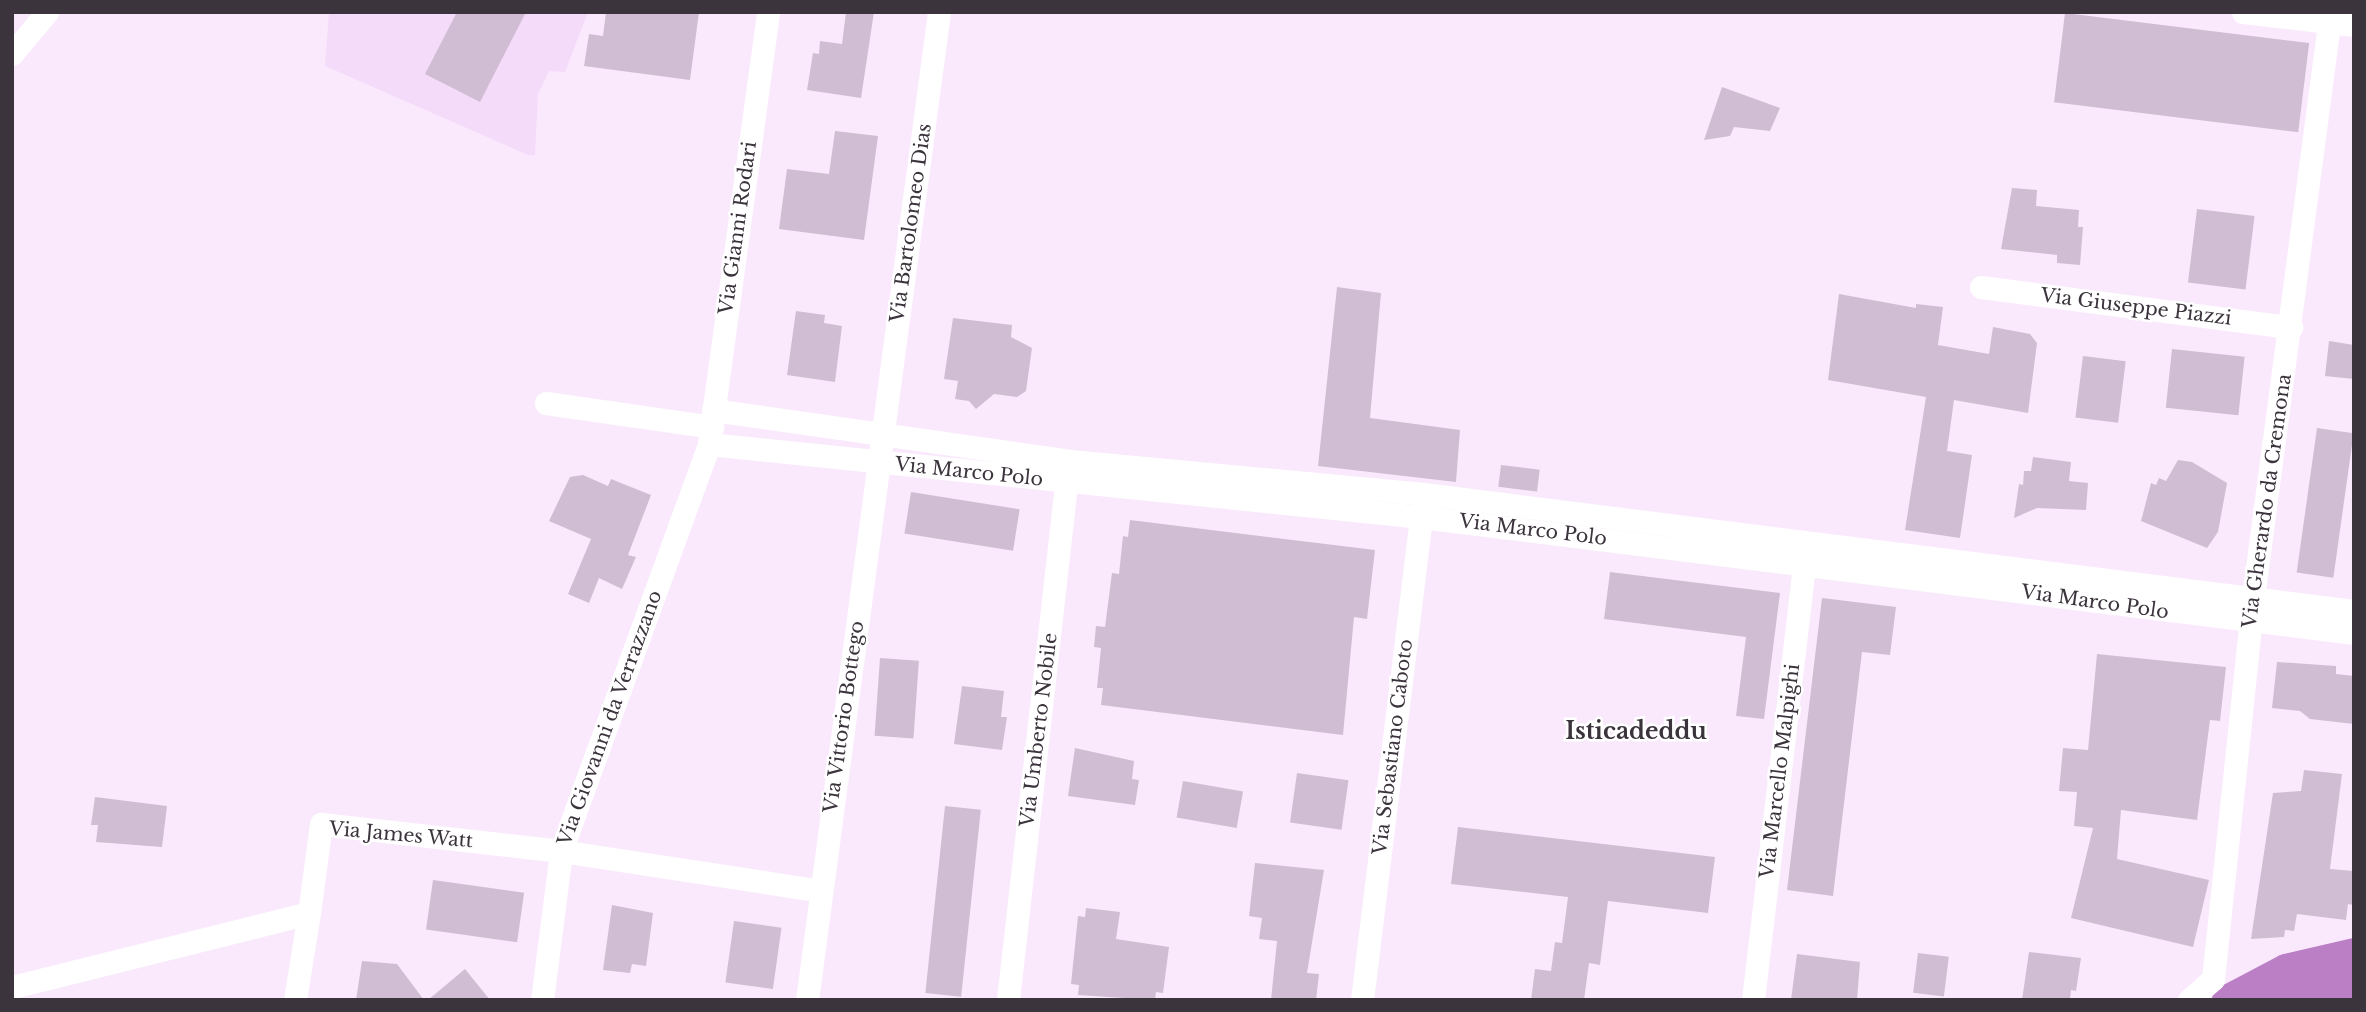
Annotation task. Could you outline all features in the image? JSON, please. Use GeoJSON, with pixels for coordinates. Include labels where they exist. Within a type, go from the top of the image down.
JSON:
{"type":"FeatureCollection","features":[{"type":"Feature","properties":{"kind":"street"},"geometry":{"type":"LineString","coordinates":[[12,54],[47,12]]}},
{"type":"Feature","properties":{"kind":"street","name":"Via Gianni Rodari"},"geometry":{"type":"LineString","coordinates":[[711,427],[768,12]]}},
{"type":"Feature","properties":{"kind":"street","name":"Via Bartolomeo Dias"},"geometry":{"type":"LineString","coordinates":[[883,434],[939,12]]}},
{"type":"Feature","properties":{"kind":"street"},"geometry":{"type":"LineString","coordinates":[[2243,12],[2354,26]]}},
{"type":"Feature","properties":{"kind":"street","name":"Via Gherardo da Cremona"},"geometry":{"type":"LineString","coordinates":[[2189,1000],[2213,979],[2252,609],[2329,23]]}},
{"type":"Feature","properties":{"kind":"street","name":"Via Giuseppe Piazzi"},"geometry":{"type":"LineString","coordinates":[[1981,287],[2291,327]]}},
{"type":"Feature","properties":{"kind":"street","name":"Via Marco Polo"},"geometry":{"type":"LineString","coordinates":[[547,403],[711,427],[878,463],[1068,472],[1422,505],[2252,609],[2354,611]]}},
{"type":"Feature","properties":{"kind":"street","name":"Via Marco Polo"},"geometry":{"type":"LineString","coordinates":[[711,427],[883,434],[1068,472]]}},
{"type":"Feature","properties":{"kind":"street","name":"Via Giovanni da Verrazzano"},"geometry":{"type":"LineString","coordinates":[[542,1000],[561,851],[711,427]]}},
{"type":"Feature","properties":{"kind":"street","name":"Via Vittorio Bottego"},"geometry":{"type":"LineString","coordinates":[[807,1000],[883,434]]}},
{"type":"Feature","properties":{"kind":"street","name":"Via Umberto Nobile"},"geometry":{"type":"LineString","coordinates":[[1008,1000],[1068,472]]}},
{"type":"Feature","properties":{"kind":"street","name":"Via Sebastiano Caboto"},"geometry":{"type":"LineString","coordinates":[[1362,1000],[1422,505]]}},
{"type":"Feature","properties":{"kind":"street","name":"Via Marcello Malpighi"},"geometry":{"type":"LineString","coordinates":[[1753,1000],[1805,553]]}},
{"type":"Feature","properties":{"kind":"street","name":"Via Marco Polo"},"geometry":{"type":"LineString","coordinates":[[2252,609],[2354,633]]}},
{"type":"Feature","properties":{"kind":"street","name":"Via James Watt"},"geometry":{"type":"LineString","coordinates":[[309,913],[321,824],[561,851],[821,891]]}},
{"type":"Feature","properties":{"kind":"street"},"geometry":{"type":"LineString","coordinates":[[16,990],[309,913],[295,1000]]}},
{"type":"Feature","properties":{"kind":"shaded area"},"geometry":{"type":"Polygon","coordinates":[[[329,12],[588,12],[565,72],[549,71],[538,94],[535,155],[528,155],[325,66],[329,12]]]}},
{"type":"Feature","properties":{"kind":"building"},"geometry":{"type":"Polygon","coordinates":[[[457,12],[526,12],[480,102],[425,74],[457,12]]]}},
{"type":"Feature","properties":{"kind":"building"},"geometry":{"type":"Polygon","coordinates":[[[606,12],[699,12],[690,80],[584,66],[589,34],[603,36],[606,12]]]}},
{"type":"Feature","properties":{"kind":"building"},"geometry":{"type":"Polygon","coordinates":[[[846,12],[874,12],[861,98],[807,90],[813,53],[819,54],[820,41],[842,44],[846,12]]]}},
{"type":"Feature","properties":{"kind":"building"},"geometry":{"type":"Polygon","coordinates":[[[2065,13],[2309,43],[2298,132],[2054,102],[2065,13]]]}},
{"type":"Feature","properties":{"kind":"building"},"geometry":{"type":"Polygon","coordinates":[[[1722,87],[1780,108],[1770,131],[1734,127],[1730,136],[1704,140],[1722,87]]]}},
{"type":"Feature","properties":{"kind":"building"},"geometry":{"type":"Polygon","coordinates":[[[835,131],[878,136],[864,240],[779,229],[787,169],[829,174],[835,131]]]}},
{"type":"Feature","properties":{"kind":"building"},"geometry":{"type":"Polygon","coordinates":[[[2012,188],[2037,190],[2036,206],[2079,210],[2078,227],[2083,227],[2080,265],[2057,263],[2057,255],[2001,249],[2012,188]]]}},
{"type":"Feature","properties":{"kind":"building"},"geometry":{"type":"Polygon","coordinates":[[[2197,209],[2255,216],[2246,290],[2188,282],[2197,209]]]}},
{"type":"Feature","properties":{"kind":"building"},"geometry":{"type":"Polygon","coordinates":[[[1337,287],[1381,293],[1370,418],[1460,430],[1456,482],[1318,466],[1337,287]]]}},
{"type":"Feature","properties":{"kind":"building"},"geometry":{"type":"Polygon","coordinates":[[[1839,294],[1916,308],[1916,304],[1943,307],[1938,345],[1989,354],[1993,327],[2030,334],[2037,343],[2028,413],[1954,400],[1947,451],[1972,455],[1960,538],[1905,530],[1926,397],[1828,380],[1839,294]]]}},
{"type":"Feature","properties":{"kind":"building"},"geometry":{"type":"Polygon","coordinates":[[[796,311],[825,315],[824,323],[842,326],[835,382],[787,375],[796,311]]]}},
{"type":"Feature","properties":{"kind":"building"},"geometry":{"type":"Polygon","coordinates":[[[953,318],[1012,325],[1011,337],[1032,348],[1026,391],[1017,397],[994,394],[976,409],[969,401],[955,399],[958,381],[944,379],[953,318]]]}},
{"type":"Feature","properties":{"kind":"building"},"geometry":{"type":"Polygon","coordinates":[[[2329,341],[2354,345],[2354,379],[2325,376],[2329,341]]]}},
{"type":"Feature","properties":{"kind":"building"},"geometry":{"type":"Polygon","coordinates":[[[2172,349],[2245,357],[2238,415],[2166,408],[2172,349]]]}},
{"type":"Feature","properties":{"kind":"building"},"geometry":{"type":"Polygon","coordinates":[[[2083,356],[2126,361],[2118,423],[2075,418],[2083,356]]]}},
{"type":"Feature","properties":{"kind":"building"},"geometry":{"type":"Polygon","coordinates":[[[2317,428],[2354,433],[2333,578],[2297,573],[2317,428]]]}},
{"type":"Feature","properties":{"kind":"building"},"geometry":{"type":"Polygon","coordinates":[[[2033,457],[2071,462],[2069,481],[2088,483],[2086,510],[2037,508],[2014,518],[2019,484],[2023,485],[2024,471],[2031,471],[2033,457]]]}},
{"type":"Feature","properties":{"kind":"building"},"geometry":{"type":"Polygon","coordinates":[[[2178,460],[2192,462],[2227,483],[2218,532],[2207,548],[2141,521],[2151,483],[2156,485],[2159,478],[2166,481],[2178,460]]]}},
{"type":"Feature","properties":{"kind":"building"},"geometry":{"type":"Polygon","coordinates":[[[1501,465],[1540,470],[1537,492],[1498,487],[1501,465]]]}},
{"type":"Feature","properties":{"kind":"building"},"geometry":{"type":"Polygon","coordinates":[[[583,475],[608,486],[611,479],[651,495],[628,555],[636,557],[622,589],[599,578],[589,603],[568,594],[591,539],[549,521],[570,477],[583,475]]]}},
{"type":"Feature","properties":{"kind":"building"},"geometry":{"type":"Polygon","coordinates":[[[911,492],[1020,509],[1013,551],[904,533],[911,492]]]}},
{"type":"Feature","properties":{"kind":"building"},"geometry":{"type":"Polygon","coordinates":[[[1130,520],[1375,550],[1367,619],[1354,617],[1343,735],[1101,705],[1103,688],[1097,688],[1101,648],[1094,647],[1096,626],[1105,627],[1112,573],[1119,574],[1123,536],[1128,537],[1130,520]]]}},
{"type":"Feature","properties":{"kind":"building"},"geometry":{"type":"Polygon","coordinates":[[[1610,572],[1780,593],[1764,719],[1736,716],[1746,637],[1604,619],[1610,572]]]}},
{"type":"Feature","properties":{"kind":"building"},"geometry":{"type":"Polygon","coordinates":[[[1822,598],[1896,607],[1890,655],[1862,652],[1833,896],[1787,890],[1822,598]]]}},
{"type":"Feature","properties":{"kind":"building"},"geometry":{"type":"Polygon","coordinates":[[[2097,654],[2226,667],[2220,721],[2210,720],[2197,820],[2121,810],[2117,859],[2209,880],[2193,947],[2071,918],[2093,828],[2074,826],[2077,792],[2059,791],[2063,748],[2088,750],[2097,654]]]}},
{"type":"Feature","properties":{"kind":"building"},"geometry":{"type":"Polygon","coordinates":[[[880,658],[919,661],[913,739],[875,736],[880,658]]]}},
{"type":"Feature","properties":{"kind":"building"},"geometry":{"type":"Polygon","coordinates":[[[2277,662],[2336,666],[2336,674],[2354,676],[2354,724],[2310,719],[2300,711],[2272,708],[2277,662]]]}},
{"type":"Feature","properties":{"kind":"building"},"geometry":{"type":"Polygon","coordinates":[[[962,686],[1004,691],[1001,717],[1007,717],[1002,750],[954,744],[962,686]]]}},
{"type":"Feature","properties":{"kind":"building"},"geometry":{"type":"Polygon","coordinates":[[[1075,748],[1134,761],[1132,779],[1139,780],[1135,805],[1068,796],[1075,748]]]}},
{"type":"Feature","properties":{"kind":"building"},"geometry":{"type":"Polygon","coordinates":[[[2304,770],[2342,774],[2330,869],[2354,871],[2354,905],[2348,904],[2346,920],[2297,914],[2294,931],[2285,930],[2284,937],[2251,939],[2273,793],[2301,791],[2304,770]]]}},
{"type":"Feature","properties":{"kind":"building"},"geometry":{"type":"Polygon","coordinates":[[[1297,773],[1348,780],[1342,830],[1290,823],[1297,773]]]}},
{"type":"Feature","properties":{"kind":"building"},"geometry":{"type":"Polygon","coordinates":[[[1183,781],[1243,792],[1237,828],[1177,817],[1183,781]]]}},
{"type":"Feature","properties":{"kind":"building"},"geometry":{"type":"Polygon","coordinates":[[[95,797],[167,806],[162,847],[96,842],[98,825],[91,825],[95,797]]]}},
{"type":"Feature","properties":{"kind":"building"},"geometry":{"type":"Polygon","coordinates":[[[945,806],[981,810],[961,997],[925,993],[945,806]]]}},
{"type":"Feature","properties":{"kind":"building"},"geometry":{"type":"Polygon","coordinates":[[[1458,827],[1715,857],[1708,913],[1608,901],[1600,965],[1589,963],[1584,1000],[1531,1000],[1535,969],[1551,971],[1555,942],[1562,943],[1568,897],[1451,884],[1458,827]]]}},
{"type":"Feature","properties":{"kind":"building"},"geometry":{"type":"Polygon","coordinates":[[[1255,863],[1324,870],[1307,973],[1319,974],[1316,1000],[1271,1000],[1277,941],[1259,939],[1262,918],[1249,916],[1255,863]]]}},
{"type":"Feature","properties":{"kind":"building"},"geometry":{"type":"Polygon","coordinates":[[[433,880],[524,893],[517,942],[426,930],[433,880]]]}},
{"type":"Feature","properties":{"kind":"building"},"geometry":{"type":"Polygon","coordinates":[[[612,905],[653,913],[646,966],[632,964],[630,973],[603,970],[612,905]]]}},
{"type":"Feature","properties":{"kind":"building"},"geometry":{"type":"Polygon","coordinates":[[[1086,908],[1120,912],[1116,939],[1169,947],[1163,993],[1156,992],[1155,1000],[1078,995],[1079,985],[1071,984],[1078,916],[1085,917],[1086,908]]]}},
{"type":"Feature","properties":{"kind":"building"},"geometry":{"type":"Polygon","coordinates":[[[734,921],[782,928],[773,989],[725,982],[734,921]]]}},
{"type":"Feature","properties":{"kind":"building"},"geometry":{"type":"Polygon","coordinates":[[[2029,952],[2081,958],[2076,991],[2071,990],[2070,1000],[2022,1000],[2029,952]]]}},
{"type":"Feature","properties":{"kind":"building"},"geometry":{"type":"Polygon","coordinates":[[[1918,953],[1949,957],[1944,996],[1913,993],[1918,953]]]}},
{"type":"Feature","properties":{"kind":"building"},"geometry":{"type":"Polygon","coordinates":[[[1797,954],[1860,962],[1857,1000],[1791,1000],[1797,954]]]}},
{"type":"Feature","properties":{"kind":"building"},"geometry":{"type":"Polygon","coordinates":[[[362,961],[397,964],[424,1000],[356,1000],[362,961]]]}},
{"type":"Feature","properties":{"kind":"building"},"geometry":{"type":"Polygon","coordinates":[[[465,969],[490,1000],[428,1000],[465,969]]]}},
{"type":"Feature","properties":{"kind":"waterway"},"geometry":{"type":"LineString","coordinates":[[2227,1000],[2286,969],[2354,953]]}},
{"type":"Feature","properties":{"kind":"waterway"},"geometry":{"type":"LineString","coordinates":[[2289,1000],[2354,974]]}},
{"type":"Feature","properties":{"kind":"district","name":"Isticadeddu"},"geometry":{"type":"Point","coordinates":[1636,731]}}]}
